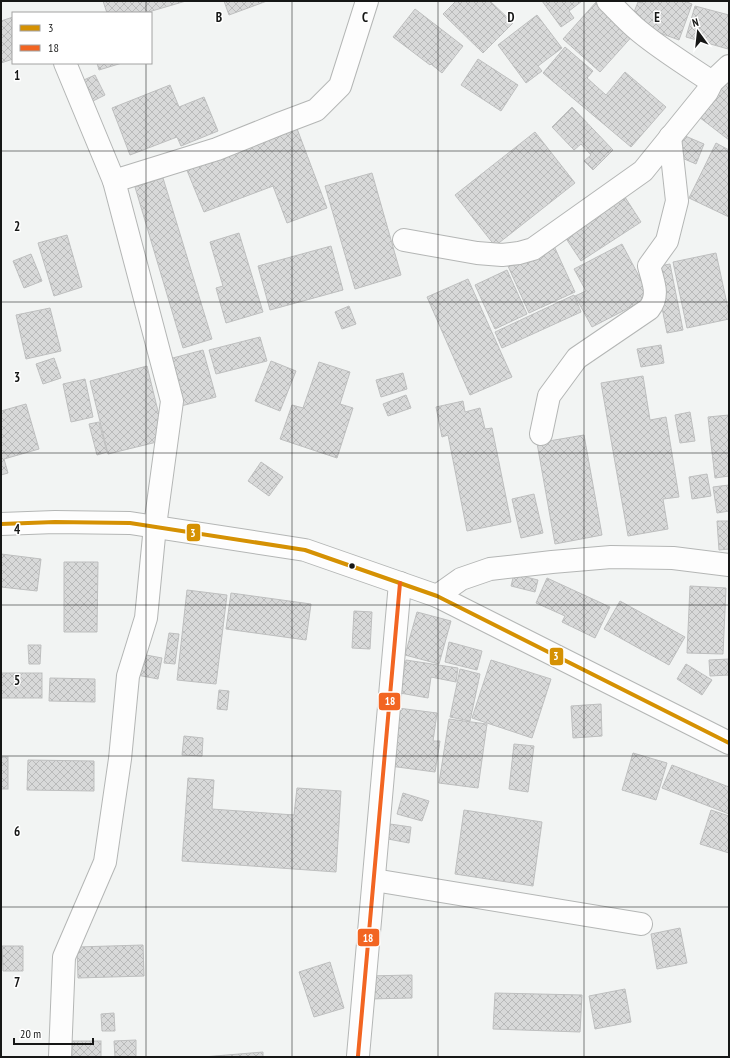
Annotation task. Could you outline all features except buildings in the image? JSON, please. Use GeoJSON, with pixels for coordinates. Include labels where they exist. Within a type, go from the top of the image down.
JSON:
{"type":"FeatureCollection","features":[{"type":"Feature","properties":{"kind":"street"},"geometry":{"type":"LineString","coordinates":[[114,181],[217,150],[316,110],[340,86],[367,1]]}},
{"type":"Feature","properties":{"kind":"street"},"geometry":{"type":"LineString","coordinates":[[608,1],[640,32],[712,82]]}},
{"type":"Feature","properties":{"kind":"street"},"geometry":{"type":"LineString","coordinates":[[60,1057],[64,957],[105,862],[120,759],[128,676],[146,618],[155,526],[172,400],[114,181],[65,64]]}},
{"type":"Feature","properties":{"kind":"street"},"geometry":{"type":"LineString","coordinates":[[404,240],[477,253],[502,255],[519,253],[533,249],[642,171],[707,92],[712,82],[729,66]]}},
{"type":"Feature","properties":{"kind":"street"},"geometry":{"type":"LineString","coordinates":[[541,434],[549,396],[577,358],[649,309],[654,303],[656,295],[649,266],[667,241],[677,201],[670,137]]}},
{"type":"Feature","properties":{"kind":"street"},"geometry":{"type":"LineString","coordinates":[[1,524],[56,522],[130,523],[305,550],[437,596],[729,742]]}},
{"type":"Feature","properties":{"kind":"street"},"geometry":{"type":"LineString","coordinates":[[437,596],[461,579],[490,569],[506,567],[611,557],[673,558],[729,565]]}},
{"type":"Feature","properties":{"kind":"street"},"geometry":{"type":"LineString","coordinates":[[358,1056],[400,583]]}},
{"type":"Feature","properties":{"kind":"street"},"geometry":{"type":"LineString","coordinates":[[374,880],[641,924]]}},
{"type":"Feature","properties":{"kind":"transit line","name":"3"},"geometry":{"type":"LineString","coordinates":[[1,524],[55,522],[130,523],[305,550],[437,596],[729,743]]}},
{"type":"Feature","properties":{"kind":"transit line","name":"18"},"geometry":{"type":"LineString","coordinates":[[358,1056],[400,583]]}}]}
